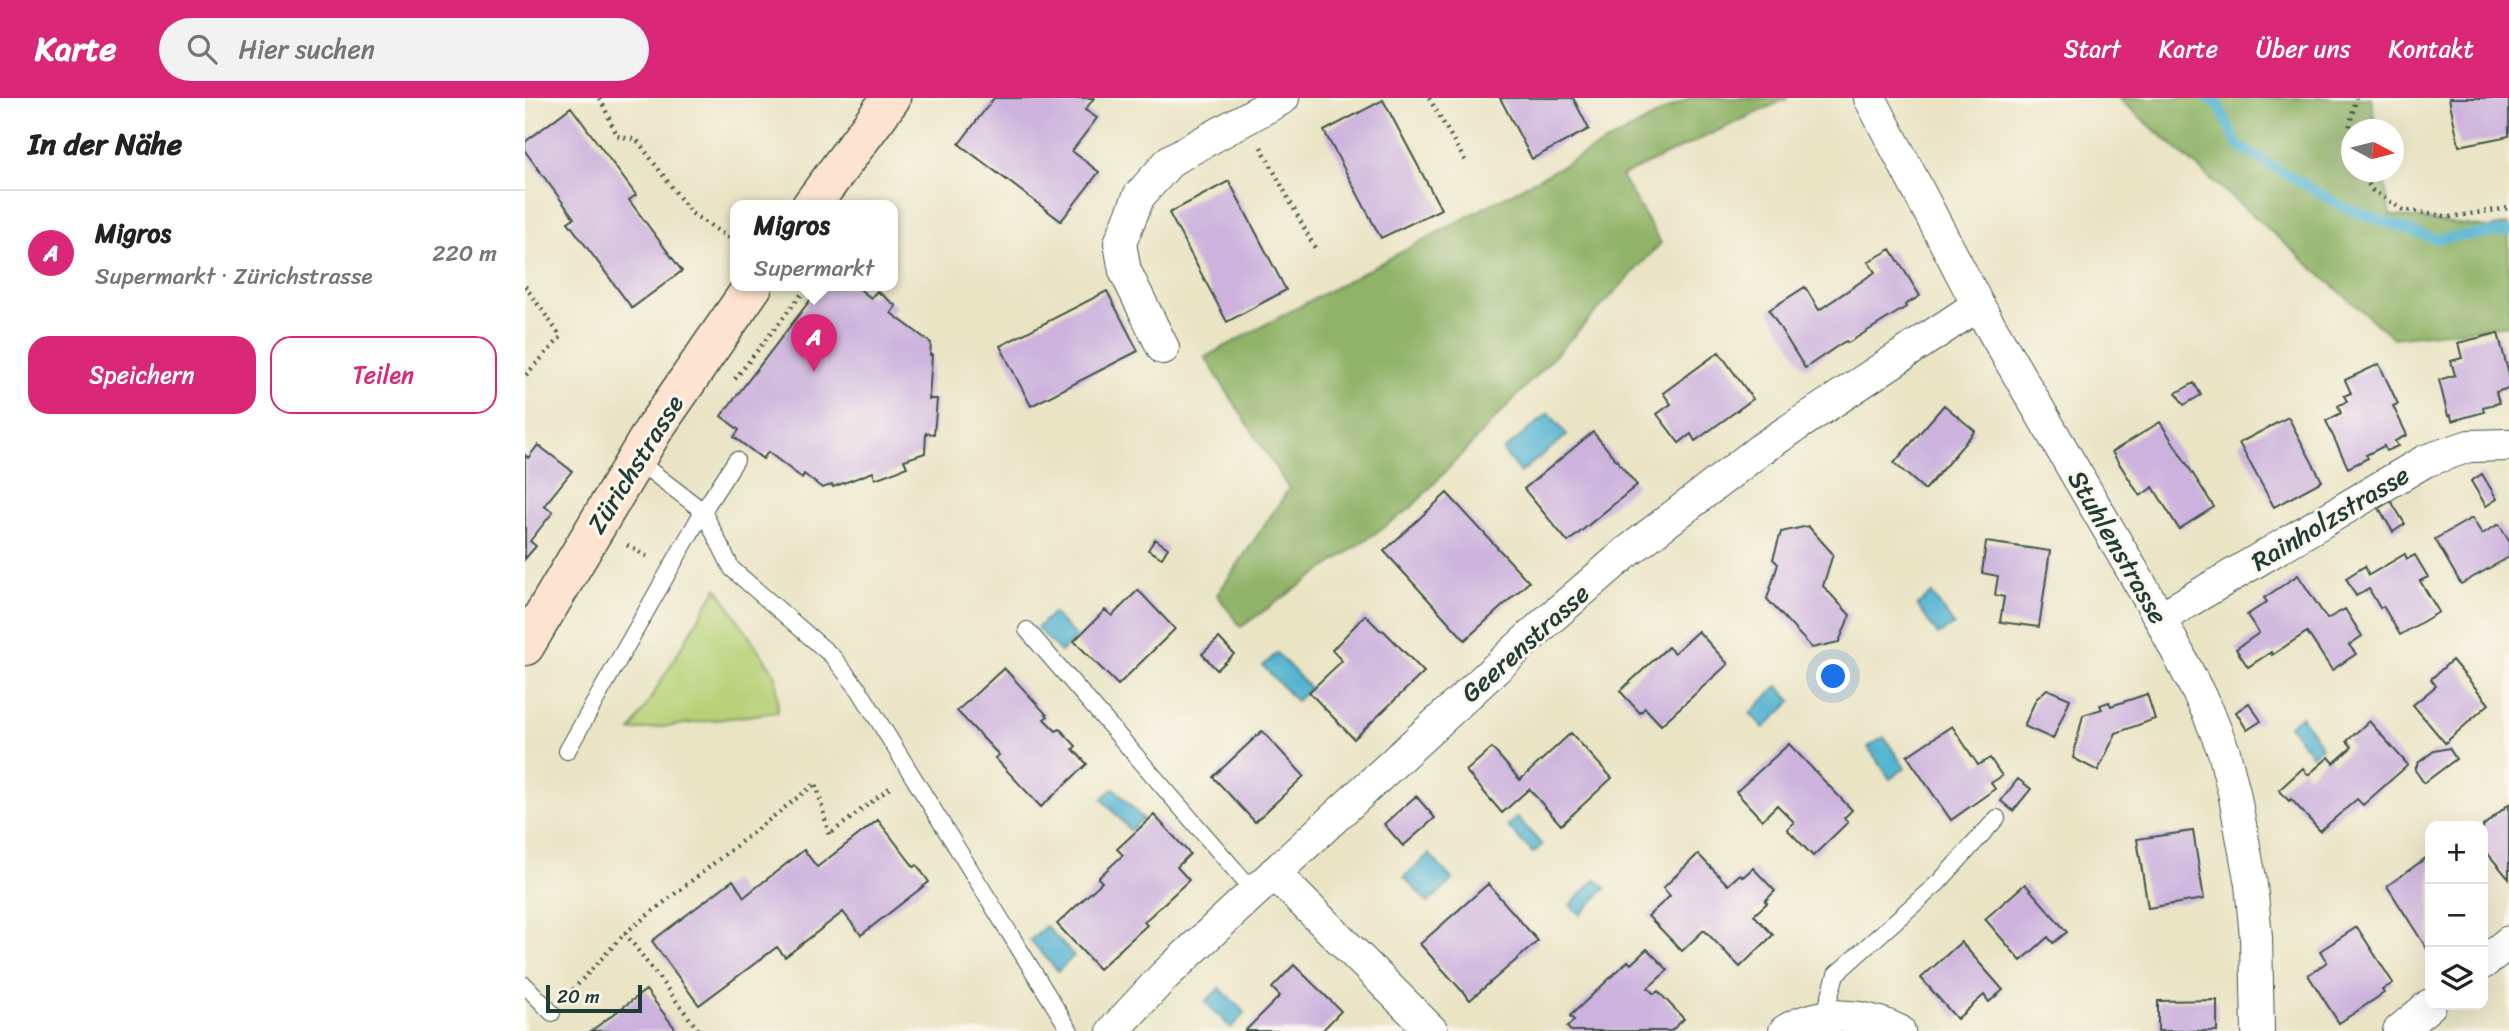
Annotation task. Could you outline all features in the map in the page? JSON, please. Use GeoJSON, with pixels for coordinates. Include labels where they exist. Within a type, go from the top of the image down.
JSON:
{"type":"FeatureCollection","features":[{"type":"Feature","properties":{"kind":"main road"},"geometry":{"type":"LineString","coordinates":[[815,200],[891,98]]}},
{"type":"Feature","properties":{"kind":"main road","name":"Zürichstrasse"},"geometry":{"type":"LineString","coordinates":[[525,646],[635,459],[750,291]]}},
{"type":"Feature","properties":{"kind":"street"},"geometry":{"type":"LineString","coordinates":[[1163,348],[1125,271],[1120,243],[1139,196],[1171,160],[1283,98]]}},
{"type":"Feature","properties":{"kind":"street","name":"Stuhlenstrasse"},"geometry":{"type":"LineString","coordinates":[[1870,98],[1978,305],[2160,618],[2208,712],[2224,752],[2251,884],[2256,937],[2258,1031]]}},
{"type":"Feature","properties":{"kind":"street","name":"Geerenstrasse"},"geometry":{"type":"LineString","coordinates":[[1113,1031],[1164,976],[1546,622],[1626,553],[1761,449],[1978,305]]}},
{"type":"Feature","properties":{"kind":"street","name":"Rainholzstrasse"},"geometry":{"type":"LineString","coordinates":[[2160,618],[2425,461],[2469,446],[2509,445]]}},
{"type":"Feature","properties":{"kind":"street"},"geometry":{"type":"LineString","coordinates":[[1264,883],[1432,1031]]}},
{"type":"Feature","properties":{"kind":"street"},"geometry":{"type":"LineString","coordinates":[[2488,959],[2509,942]]}},
{"type":"Feature","properties":{"kind":"street"},"geometry":{"type":"LineString","coordinates":[[2399,1031],[2425,1009]]}},
{"type":"Feature","properties":{"kind":"street"},"geometry":{"type":"LineString","coordinates":[[1785,1031],[1809,1020],[1850,1016],[1899,1031]]}},
{"type":"Feature","properties":{"kind":"lane"},"geometry":{"type":"LineString","coordinates":[[635,459],[703,511],[732,569],[832,656],[860,691],[1070,1031]]}},
{"type":"Feature","properties":{"kind":"lane"},"geometry":{"type":"LineString","coordinates":[[567,751],[703,511],[736,460]]}},
{"type":"Feature","properties":{"kind":"lane"},"geometry":{"type":"LineString","coordinates":[[1027,630],[1264,883]]}},
{"type":"Feature","properties":{"kind":"lane"},"geometry":{"type":"LineString","coordinates":[[1824,1017],[1836,974],[1939,882],[1997,818]]}},
{"type":"Feature","properties":{"kind":"lane"},"geometry":{"type":"LineString","coordinates":[[525,985],[552,1013]]}},
{"type":"Feature","properties":{"kind":"path"},"geometry":{"type":"LineString","coordinates":[[600,98],[617,136],[637,140],[691,212],[730,239]]}},
{"type":"Feature","properties":{"kind":"path"},"geometry":{"type":"LineString","coordinates":[[1429,98],[1467,164]]}},
{"type":"Feature","properties":{"kind":"path"},"geometry":{"type":"LineString","coordinates":[[2351,119],[2356,98]]}},
{"type":"Feature","properties":{"kind":"path"},"geometry":{"type":"LineString","coordinates":[[1246,118],[1317,252]]}},
{"type":"Feature","properties":{"kind":"path"},"geometry":{"type":"LineString","coordinates":[[2367,182],[2372,190],[2402,209],[2450,217],[2509,208]]}},
{"type":"Feature","properties":{"kind":"path"},"geometry":{"type":"LineString","coordinates":[[525,286],[561,337],[525,376]]}},
{"type":"Feature","properties":{"kind":"path"},"geometry":{"type":"LineString","coordinates":[[729,386],[804,291]]}},
{"type":"Feature","properties":{"kind":"path"},"geometry":{"type":"LineString","coordinates":[[617,539],[670,570]]}},
{"type":"Feature","properties":{"kind":"path"},"geometry":{"type":"LineString","coordinates":[[552,1013],[625,933],[816,783],[829,835],[890,788]]}},
{"type":"Feature","properties":{"kind":"path"},"geometry":{"type":"LineString","coordinates":[[625,933],[699,1031]]}},
{"type":"Feature","properties":{"kind":"green space"},"geometry":{"type":"Polygon","coordinates":[[[1689,98],[1788,98],[1621,176],[1661,243],[1411,508],[1241,627],[1217,595],[1289,489],[1205,357],[1689,98]]]}},
{"type":"Feature","properties":{"kind":"green space"},"geometry":{"type":"Polygon","coordinates":[[[2118,98],[2371,98],[2374,119],[2341,119],[2341,182],[2385,182],[2390,215],[2489,228],[2509,224],[2509,325],[2393,338],[2118,98]]]}},
{"type":"Feature","properties":{"kind":"green space"},"geometry":{"type":"Polygon","coordinates":[[[717,588],[776,676],[778,712],[631,731],[717,588]]]}},
{"type":"Feature","properties":{"kind":"water"},"geometry":{"type":"Polygon","coordinates":[[[1549,413],[1567,435],[1520,473],[1503,451],[1549,413]]]}},
{"type":"Feature","properties":{"kind":"water"},"geometry":{"type":"Polygon","coordinates":[[[1932,594],[1954,625],[1938,635],[1917,605],[1932,594]]]}},
{"type":"Feature","properties":{"kind":"water"},"geometry":{"type":"Polygon","coordinates":[[[1053,613],[1076,637],[1061,652],[1037,628],[1053,613]]]}},
{"type":"Feature","properties":{"kind":"water"},"geometry":{"type":"Polygon","coordinates":[[[1277,653],[1310,688],[1296,701],[1263,666],[1277,653]]]}},
{"type":"Feature","properties":{"kind":"water"},"geometry":{"type":"Polygon","coordinates":[[[1778,686],[1792,701],[1764,728],[1750,713],[1778,686]]]}},
{"type":"Feature","properties":{"kind":"water"},"geometry":{"type":"Polygon","coordinates":[[[2301,716],[2322,747],[2311,755],[2289,725],[2301,716]]]}},
{"type":"Feature","properties":{"kind":"water"},"geometry":{"type":"Polygon","coordinates":[[[1884,737],[1905,768],[1890,779],[1868,747],[1884,737]]]}},
{"type":"Feature","properties":{"kind":"water"},"geometry":{"type":"Polygon","coordinates":[[[1114,788],[1143,819],[1130,830],[1102,799],[1114,788]]]}},
{"type":"Feature","properties":{"kind":"water"},"geometry":{"type":"Polygon","coordinates":[[[1517,817],[1542,845],[1533,853],[1507,826],[1517,817]]]}},
{"type":"Feature","properties":{"kind":"water"},"geometry":{"type":"Polygon","coordinates":[[[1429,854],[1453,880],[1428,903],[1404,877],[1429,854]]]}},
{"type":"Feature","properties":{"kind":"water"},"geometry":{"type":"Polygon","coordinates":[[[1596,879],[1606,888],[1580,915],[1570,905],[1596,879]]]}},
{"type":"Feature","properties":{"kind":"water"},"geometry":{"type":"Polygon","coordinates":[[[1046,926],[1074,956],[1058,971],[1030,940],[1046,926]]]}},
{"type":"Feature","properties":{"kind":"water"},"geometry":{"type":"Polygon","coordinates":[[[1220,988],[1245,1013],[1231,1028],[1205,1002],[1220,988]]]}},
{"type":"Feature","properties":{"kind":"building"},"geometry":{"type":"Polygon","coordinates":[[[994,98],[1094,98],[1085,110],[1097,118],[1072,151],[1099,172],[1061,221],[959,144],[994,98]]]}},
{"type":"Feature","properties":{"kind":"building"},"geometry":{"type":"Polygon","coordinates":[[[1500,98],[1573,98],[1589,129],[1532,159],[1500,98]]]}},
{"type":"Feature","properties":{"kind":"building"},"geometry":{"type":"Polygon","coordinates":[[[2449,98],[2509,98],[2509,136],[2459,146],[2449,98]]]}},
{"type":"Feature","properties":{"kind":"building"},"geometry":{"type":"Polygon","coordinates":[[[1383,100],[1441,209],[1381,238],[1324,131],[1383,100]]]}},
{"type":"Feature","properties":{"kind":"building"},"geometry":{"type":"Polygon","coordinates":[[[571,107],[636,195],[629,200],[682,271],[632,308],[568,222],[574,218],[525,151],[525,142],[571,107]]]}},
{"type":"Feature","properties":{"kind":"building"},"geometry":{"type":"Polygon","coordinates":[[[1229,181],[1286,290],[1227,322],[1169,213],[1229,181]]]}},
{"type":"Feature","properties":{"kind":"building"},"geometry":{"type":"Polygon","coordinates":[[[1891,249],[1920,296],[1805,368],[1769,310],[1805,287],[1819,310],[1875,272],[1868,262],[1891,249]]]}},
{"type":"Feature","properties":{"kind":"building"},"geometry":{"type":"Polygon","coordinates":[[[817,291],[862,291],[871,298],[877,291],[896,306],[891,313],[931,343],[929,399],[937,399],[934,434],[926,433],[925,453],[904,460],[907,467],[875,479],[873,472],[833,487],[822,488],[804,474],[802,478],[768,452],[763,459],[734,437],[739,430],[721,416],[817,291]]]}},
{"type":"Feature","properties":{"kind":"building"},"geometry":{"type":"Polygon","coordinates":[[[1107,291],[1138,351],[1031,406],[1000,346],[1107,291]]]}},
{"type":"Feature","properties":{"kind":"building"},"geometry":{"type":"Polygon","coordinates":[[[2498,333],[2509,375],[2509,388],[2496,392],[2499,403],[2483,407],[2484,412],[2452,421],[2451,415],[2448,416],[2439,380],[2455,375],[2451,361],[2462,358],[2458,343],[2498,333]]]}},
{"type":"Feature","properties":{"kind":"building"},"geometry":{"type":"Polygon","coordinates":[[[1719,352],[1753,399],[1695,441],[1691,434],[1679,443],[1657,414],[1671,404],[1663,393],[1719,352]]]}},
{"type":"Feature","properties":{"kind":"building"},"geometry":{"type":"Polygon","coordinates":[[[2379,364],[2398,404],[2393,406],[2407,435],[2395,441],[2398,446],[2386,451],[2384,446],[2348,468],[2326,421],[2341,413],[2338,406],[2347,401],[2344,396],[2351,393],[2345,380],[2379,364]]]}},
{"type":"Feature","properties":{"kind":"building"},"geometry":{"type":"Polygon","coordinates":[[[2194,383],[2201,395],[2184,405],[2176,393],[2194,383]]]}},
{"type":"Feature","properties":{"kind":"building"},"geometry":{"type":"Polygon","coordinates":[[[1944,405],[1975,431],[1925,490],[1894,463],[1944,405]]]}},
{"type":"Feature","properties":{"kind":"building"},"geometry":{"type":"Polygon","coordinates":[[[2288,417],[2322,481],[2274,507],[2239,443],[2288,417]]]}},
{"type":"Feature","properties":{"kind":"building"},"geometry":{"type":"Polygon","coordinates":[[[2160,422],[2214,507],[2179,529],[2153,487],[2140,496],[2112,452],[2160,422]]]}},
{"type":"Feature","properties":{"kind":"building"},"geometry":{"type":"Polygon","coordinates":[[[1593,432],[1637,485],[1568,542],[1524,489],[1593,432]]]}},
{"type":"Feature","properties":{"kind":"building"},"geometry":{"type":"Polygon","coordinates":[[[538,445],[572,471],[544,506],[553,512],[530,541],[536,546],[525,559],[525,455],[528,458],[538,445]]]}},
{"type":"Feature","properties":{"kind":"building"},"geometry":{"type":"Polygon","coordinates":[[[2482,474],[2497,499],[2486,506],[2471,481],[2482,474]]]}},
{"type":"Feature","properties":{"kind":"building"},"geometry":{"type":"Polygon","coordinates":[[[1447,493],[1529,582],[1465,640],[1384,551],[1447,493]]]}},
{"type":"Feature","properties":{"kind":"building"},"geometry":{"type":"Polygon","coordinates":[[[2391,501],[2405,524],[2393,532],[2379,508],[2391,501]]]}},
{"type":"Feature","properties":{"kind":"building"},"geometry":{"type":"Polygon","coordinates":[[[2472,518],[2482,534],[2499,524],[2509,541],[2509,557],[2461,584],[2435,539],[2472,518]]]}},
{"type":"Feature","properties":{"kind":"building"},"geometry":{"type":"Polygon","coordinates":[[[1808,526],[1833,554],[1823,586],[1850,615],[1839,642],[1812,648],[1767,599],[1778,564],[1773,559],[1781,532],[1808,526]]]}},
{"type":"Feature","properties":{"kind":"building"},"geometry":{"type":"Polygon","coordinates":[[[1155,539],[1168,548],[1162,558],[1148,550],[1155,539]]]}},
{"type":"Feature","properties":{"kind":"building"},"geometry":{"type":"Polygon","coordinates":[[[1986,542],[2050,551],[2039,627],[2000,622],[2004,597],[1995,595],[1998,576],[1982,573],[1986,542]]]}},
{"type":"Feature","properties":{"kind":"building"},"geometry":{"type":"Polygon","coordinates":[[[2405,554],[2407,559],[2415,555],[2428,577],[2420,581],[2439,612],[2400,635],[2383,606],[2380,608],[2369,589],[2356,596],[2346,578],[2365,566],[2369,575],[2405,554]]]}},
{"type":"Feature","properties":{"kind":"building"},"geometry":{"type":"Polygon","coordinates":[[[2298,575],[2327,619],[2345,609],[2362,636],[2349,645],[2356,654],[2332,670],[2307,632],[2248,667],[2236,649],[2259,633],[2247,615],[2267,602],[2264,598],[2298,575]]]}},
{"type":"Feature","properties":{"kind":"building"},"geometry":{"type":"Polygon","coordinates":[[[1138,590],[1175,629],[1118,685],[1074,641],[1105,610],[1112,616],[1138,590]]]}},
{"type":"Feature","properties":{"kind":"building"},"geometry":{"type":"Polygon","coordinates":[[[1365,615],[1424,672],[1354,739],[1309,692],[1342,661],[1332,650],[1365,615]]]}},
{"type":"Feature","properties":{"kind":"building"},"geometry":{"type":"Polygon","coordinates":[[[1698,631],[1728,664],[1661,725],[1645,708],[1640,713],[1620,691],[1668,647],[1674,653],[1698,631]]]}},
{"type":"Feature","properties":{"kind":"building"},"geometry":{"type":"Polygon","coordinates":[[[1219,638],[1234,654],[1217,670],[1202,654],[1219,638]]]}},
{"type":"Feature","properties":{"kind":"building"},"geometry":{"type":"Polygon","coordinates":[[[2452,660],[2489,704],[2445,743],[2413,705],[2436,686],[2431,679],[2452,660]]]}},
{"type":"Feature","properties":{"kind":"building"},"geometry":{"type":"Polygon","coordinates":[[[1004,668],[1048,716],[1044,719],[1056,731],[1060,729],[1076,746],[1073,749],[1087,764],[1041,807],[995,758],[999,755],[957,711],[1004,668]]]}},
{"type":"Feature","properties":{"kind":"building"},"geometry":{"type":"Polygon","coordinates":[[[2047,689],[2070,699],[2053,739],[2024,726],[2036,699],[2047,689]]]}},
{"type":"Feature","properties":{"kind":"building"},"geometry":{"type":"Polygon","coordinates":[[[2147,694],[2155,719],[2116,733],[2098,771],[2073,758],[2083,715],[2102,709],[2100,705],[2109,702],[2111,706],[2147,694]]]}},
{"type":"Feature","properties":{"kind":"building"},"geometry":{"type":"Polygon","coordinates":[[[2249,703],[2261,721],[2247,730],[2236,712],[2249,703]]]}},
{"type":"Feature","properties":{"kind":"building"},"geometry":{"type":"Polygon","coordinates":[[[2369,721],[2408,765],[2363,805],[2357,799],[2320,831],[2291,799],[2289,801],[2279,790],[2303,768],[2308,775],[2329,757],[2334,763],[2352,747],[2347,741],[2369,721]]]}},
{"type":"Feature","properties":{"kind":"building"},"geometry":{"type":"Polygon","coordinates":[[[1952,726],[1978,765],[1990,758],[2002,776],[1991,783],[1995,789],[1951,820],[1907,756],[1952,726]]]}},
{"type":"Feature","properties":{"kind":"building"},"geometry":{"type":"Polygon","coordinates":[[[1262,731],[1304,776],[1255,822],[1213,777],[1262,731]]]}},
{"type":"Feature","properties":{"kind":"building"},"geometry":{"type":"Polygon","coordinates":[[[1571,733],[1612,778],[1561,825],[1529,789],[1502,813],[1466,771],[1492,748],[1520,780],[1571,733]]]}},
{"type":"Feature","properties":{"kind":"building"},"geometry":{"type":"Polygon","coordinates":[[[1789,744],[1852,810],[1844,818],[1848,822],[1813,856],[1787,829],[1794,822],[1777,805],[1762,820],[1736,792],[1789,744]]]}},
{"type":"Feature","properties":{"kind":"building"},"geometry":{"type":"Polygon","coordinates":[[[2449,748],[2456,759],[2424,783],[2415,770],[2418,763],[2434,751],[2449,748]]]}},
{"type":"Feature","properties":{"kind":"building"},"geometry":{"type":"Polygon","coordinates":[[[2018,779],[2031,789],[2013,811],[2001,801],[2018,779]]]}},
{"type":"Feature","properties":{"kind":"building"},"geometry":{"type":"Polygon","coordinates":[[[1416,796],[1435,818],[1403,846],[1384,824],[1416,796]]]}},
{"type":"Feature","properties":{"kind":"building"},"geometry":{"type":"Polygon","coordinates":[[[2509,804],[2509,879],[2488,854],[2488,822],[2509,804]]]}},
{"type":"Feature","properties":{"kind":"building"},"geometry":{"type":"Polygon","coordinates":[[[1154,815],[1190,854],[1177,867],[1189,880],[1144,922],[1147,925],[1099,969],[1057,924],[1102,882],[1098,878],[1123,855],[1117,849],[1154,815]]]}},
{"type":"Feature","properties":{"kind":"building"},"geometry":{"type":"Polygon","coordinates":[[[878,820],[929,882],[861,935],[843,912],[785,957],[777,947],[699,1005],[652,941],[733,880],[744,897],[804,850],[817,867],[878,820]]]}},
{"type":"Feature","properties":{"kind":"building"},"geometry":{"type":"Polygon","coordinates":[[[2193,831],[2204,899],[2148,908],[2137,839],[2193,831]]]}},
{"type":"Feature","properties":{"kind":"building"},"geometry":{"type":"Polygon","coordinates":[[[1698,854],[1728,885],[1740,874],[1743,877],[1753,868],[1775,891],[1754,915],[1773,935],[1740,967],[1704,930],[1682,951],[1648,916],[1670,896],[1663,888],[1698,854]]]}},
{"type":"Feature","properties":{"kind":"building"},"geometry":{"type":"Polygon","coordinates":[[[2425,859],[2425,946],[2387,886],[2425,859]]]}},
{"type":"Feature","properties":{"kind":"building"},"geometry":{"type":"Polygon","coordinates":[[[1488,884],[1538,941],[1470,1000],[1420,944],[1488,884]]]}},
{"type":"Feature","properties":{"kind":"building"},"geometry":{"type":"Polygon","coordinates":[[[2025,884],[2067,932],[2053,943],[2048,937],[2021,961],[1985,919],[2025,884]]]}},
{"type":"Feature","properties":{"kind":"building"},"geometry":{"type":"Polygon","coordinates":[[[2357,927],[2393,983],[2382,990],[2384,993],[2339,1023],[2308,975],[2327,962],[2320,951],[2357,927]]]}},
{"type":"Feature","properties":{"kind":"building"},"geometry":{"type":"Polygon","coordinates":[[[1961,942],[2003,990],[1989,1002],[1984,995],[1957,1019],[1921,978],[1961,942]]]}},
{"type":"Feature","properties":{"kind":"building"},"geometry":{"type":"Polygon","coordinates":[[[1647,949],[1668,970],[1648,988],[1654,994],[1658,991],[1684,1019],[1671,1031],[1571,1031],[1567,1027],[1574,1020],[1570,1016],[1628,961],[1631,964],[1647,949]]]}},
{"type":"Feature","properties":{"kind":"building"},"geometry":{"type":"Polygon","coordinates":[[[1294,965],[1341,1011],[1322,1031],[1245,1031],[1280,996],[1272,988],[1294,965]]]}},
{"type":"Feature","properties":{"kind":"building"},"geometry":{"type":"Polygon","coordinates":[[[646,990],[677,1031],[591,1031],[646,990]]]}},
{"type":"Feature","properties":{"kind":"building"},"geometry":{"type":"Polygon","coordinates":[[[2217,1000],[2217,1031],[2158,1031],[2158,1001],[2217,1000]]]}},
{"type":"Feature","properties":{"kind":"waterway"},"geometry":{"type":"LineString","coordinates":[[2207,98],[2218,104],[2238,146],[2345,208],[2435,239],[2509,231]]}},
{"type":"Feature","properties":{"kind":"place","name":"Migros"},"geometry":{"type":"Point","coordinates":[814,372]}}]}
